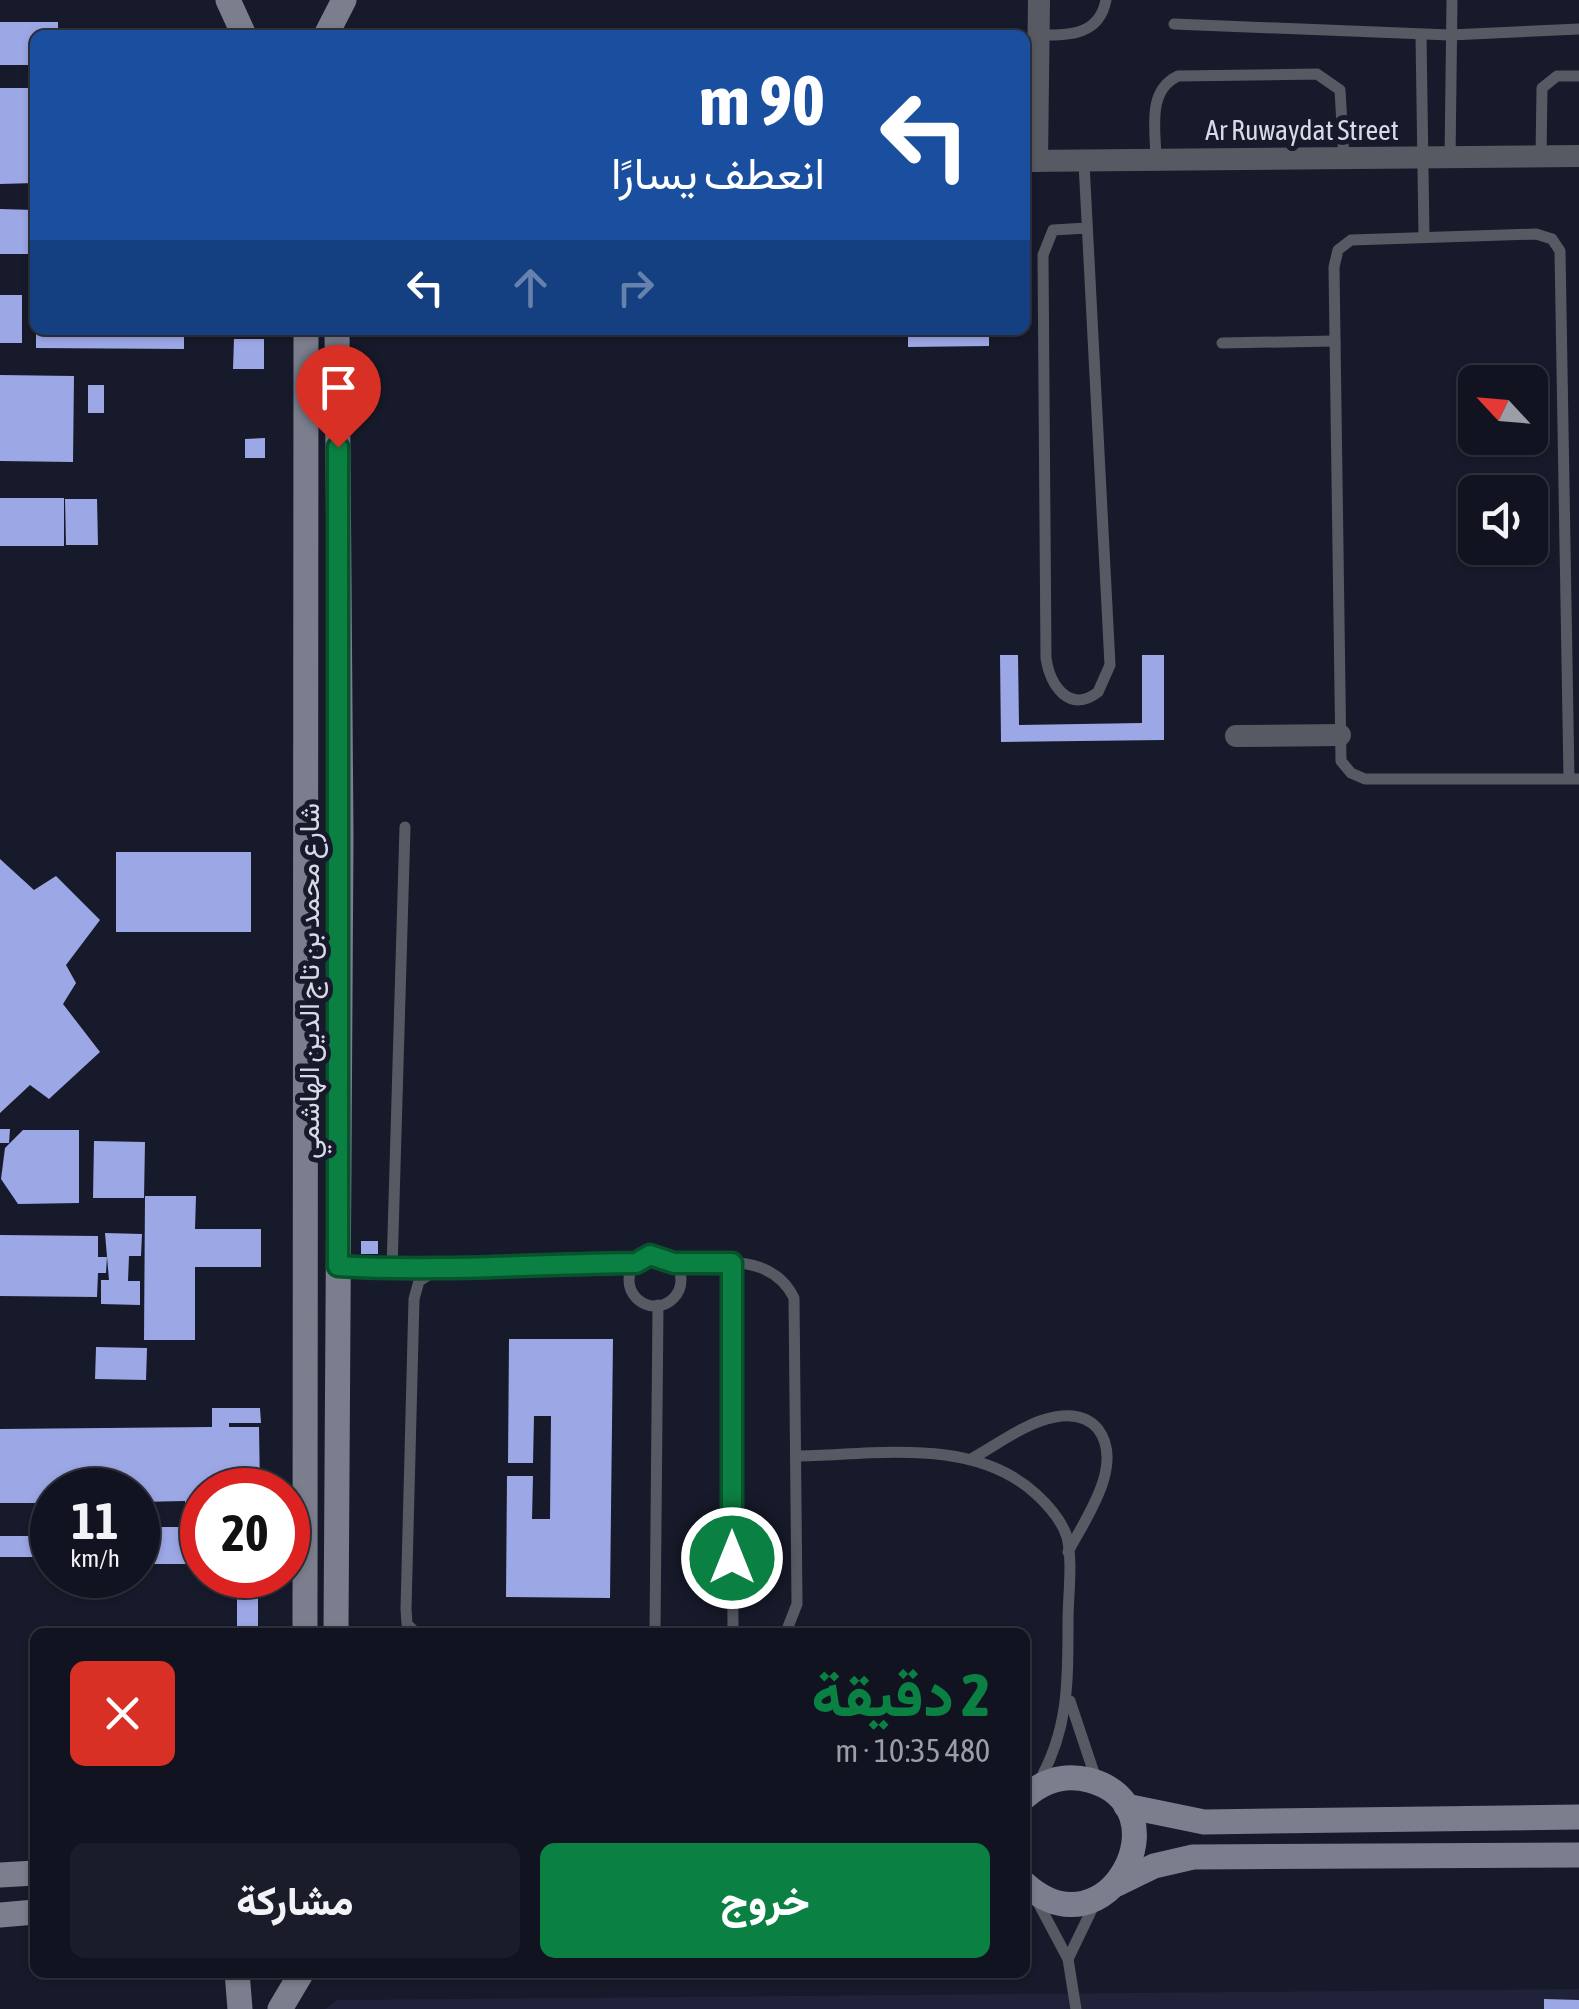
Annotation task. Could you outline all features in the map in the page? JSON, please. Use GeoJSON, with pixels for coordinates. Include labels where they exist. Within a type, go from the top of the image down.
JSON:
{"type":"FeatureCollection","features":[{"type":"Feature","properties":{"kind":"street"},"geometry":{"type":"LineString","coordinates":[[228,0],[242,30]]}},
{"type":"Feature","properties":{"kind":"street"},"geometry":{"type":"LineString","coordinates":[[331,30],[344,0]]}},
{"type":"Feature","properties":{"kind":"street"},"geometry":{"type":"LineString","coordinates":[[1031,161],[1039,0]]}},
{"type":"Feature","properties":{"kind":"street","name":"Ar Ruwaydat Street"},"geometry":{"type":"LineString","coordinates":[[1031,161],[1579,156]]}},
{"type":"Feature","properties":{"kind":"street","name":"شارع محمد بن تاج الدين الهاشمي"},"geometry":{"type":"LineString","coordinates":[[305,1628],[306,335]]}},
{"type":"Feature","properties":{"kind":"street","name":"شارع محمد بن تاج الدين الهاشمي"},"geometry":{"type":"LineString","coordinates":[[336,1628],[341,836],[338,335]]}},
{"type":"Feature","properties":{"kind":"street"},"geometry":{"type":"LineString","coordinates":[[1236,736],[1340,735]]}},
{"type":"Feature","properties":{"kind":"street"},"geometry":{"type":"LineString","coordinates":[[1030,1792],[1055,1778],[1076,1776],[1097,1782],[1126,1806],[1204,1822],[1579,1818]]}},
{"type":"Feature","properties":{"kind":"street"},"geometry":{"type":"LineString","coordinates":[[1108,1891],[1127,1871],[1135,1838],[1126,1806]]}},
{"type":"Feature","properties":{"kind":"street"},"geometry":{"type":"LineString","coordinates":[[1030,1888],[1062,1904],[1108,1891],[1154,1866],[1193,1857],[1579,1855]]}},
{"type":"Feature","properties":{"kind":"street"},"geometry":{"type":"LineString","coordinates":[[0,1875],[30,1873]]}},
{"type":"Feature","properties":{"kind":"street"},"geometry":{"type":"LineString","coordinates":[[0,1915],[30,1912]]}},
{"type":"Feature","properties":{"kind":"street"},"geometry":{"type":"LineString","coordinates":[[237,1978],[240,2009]]}},
{"type":"Feature","properties":{"kind":"street"},"geometry":{"type":"LineString","coordinates":[[280,2009],[298,1978]]}},
{"type":"Feature","properties":{"kind":"lane"},"geometry":{"type":"LineString","coordinates":[[1039,35],[1089,29],[1101,15],[1106,0]]}},
{"type":"Feature","properties":{"kind":"lane"},"geometry":{"type":"LineString","coordinates":[[1450,159],[1452,0]]}},
{"type":"Feature","properties":{"kind":"lane"},"geometry":{"type":"LineString","coordinates":[[1174,24],[1450,35],[1579,29]]}},
{"type":"Feature","properties":{"kind":"lane"},"geometry":{"type":"LineString","coordinates":[[1421,34],[1424,236]]}},
{"type":"Feature","properties":{"kind":"lane"},"geometry":{"type":"LineString","coordinates":[[1156,161],[1156,105],[1168,81],[1178,76],[1318,74],[1340,90],[1344,160]]}},
{"type":"Feature","properties":{"kind":"lane"},"geometry":{"type":"LineString","coordinates":[[1541,157],[1542,88],[1558,76],[1579,76]]}},
{"type":"Feature","properties":{"kind":"lane"},"geometry":{"type":"LineString","coordinates":[[1084,163],[1110,664],[1098,692],[1079,700],[1068,698],[1054,686],[1046,658],[1042,255],[1052,230],[1087,228]]}},
{"type":"Feature","properties":{"kind":"lane"},"geometry":{"type":"LineString","coordinates":[[1536,234],[1552,239],[1560,251],[1574,597],[1574,779],[1365,778],[1345,767],[1340,735],[1335,342],[1338,250],[1362,238],[1536,234]]}},
{"type":"Feature","properties":{"kind":"lane"},"geometry":{"type":"LineString","coordinates":[[1222,343],[1335,342]]}},
{"type":"Feature","properties":{"kind":"lane"},"geometry":{"type":"LineString","coordinates":[[392,1270],[405,827]]}},
{"type":"Feature","properties":{"kind":"lane"},"geometry":{"type":"LineString","coordinates":[[338,1266],[428,1271],[460,1264],[636,1263],[650,1255],[674,1263],[756,1264],[772,1272],[794,1298],[797,1604],[788,1628]]}},
{"type":"Feature","properties":{"kind":"lane"},"geometry":{"type":"LineString","coordinates":[[636,1263],[629,1279],[634,1294],[644,1304],[658,1306],[678,1293],[681,1278],[674,1263]]}},
{"type":"Feature","properties":{"kind":"lane"},"geometry":{"type":"LineString","coordinates":[[732,1263],[733,1628]]}},
{"type":"Feature","properties":{"kind":"lane"},"geometry":{"type":"LineString","coordinates":[[410,1628],[406,1624],[406,1609],[414,1299],[428,1271]]}},
{"type":"Feature","properties":{"kind":"lane"},"geometry":{"type":"LineString","coordinates":[[655,1628],[658,1306]]}},
{"type":"Feature","properties":{"kind":"lane"},"geometry":{"type":"LineString","coordinates":[[971,1458],[1052,1417],[1074,1416],[1092,1423],[1105,1443],[1106,1471],[1068,1552]]}},
{"type":"Feature","properties":{"kind":"lane"},"geometry":{"type":"LineString","coordinates":[[796,1456],[940,1454],[971,1458],[1003,1470],[1044,1502],[1059,1520],[1068,1552],[1069,1697],[1057,1744],[1030,1792]]}},
{"type":"Feature","properties":{"kind":"lane"},"geometry":{"type":"LineString","coordinates":[[1069,1697],[1097,1782]]}},
{"type":"Feature","properties":{"kind":"lane"},"geometry":{"type":"LineString","coordinates":[[1068,1960],[1108,1891]]}},
{"type":"Feature","properties":{"kind":"lane"},"geometry":{"type":"LineString","coordinates":[[1030,1892],[1068,1960],[1076,2009]]}},
{"type":"Feature","properties":{"kind":"shaded area"},"geometry":{"type":"Polygon","coordinates":[[[1579,1989],[1579,2009],[325,2009],[337,2000],[1579,1989]]]}},
{"type":"Feature","properties":{"kind":"building"},"geometry":{"type":"Polygon","coordinates":[[[0,22],[58,22],[58,30],[30,30],[30,65],[0,65],[0,22]]]}},
{"type":"Feature","properties":{"kind":"building"},"geometry":{"type":"Polygon","coordinates":[[[0,88],[30,88],[30,183],[0,184],[0,88]]]}},
{"type":"Feature","properties":{"kind":"building"},"geometry":{"type":"Polygon","coordinates":[[[0,209],[30,210],[30,254],[0,254],[0,209]]]}},
{"type":"Feature","properties":{"kind":"building"},"geometry":{"type":"Polygon","coordinates":[[[0,295],[22,295],[22,343],[0,343],[0,295]]]}},
{"type":"Feature","properties":{"kind":"building"},"geometry":{"type":"Polygon","coordinates":[[[36,335],[184,335],[184,349],[36,348],[36,335]]]}},
{"type":"Feature","properties":{"kind":"building"},"geometry":{"type":"Polygon","coordinates":[[[908,335],[989,335],[989,346],[908,347],[908,335]]]}},
{"type":"Feature","properties":{"kind":"building"},"geometry":{"type":"Polygon","coordinates":[[[234,339],[264,339],[264,369],[233,369],[234,339]]]}},
{"type":"Feature","properties":{"kind":"building"},"geometry":{"type":"Polygon","coordinates":[[[0,375],[74,376],[73,462],[0,461],[0,375]]]}},
{"type":"Feature","properties":{"kind":"building"},"geometry":{"type":"Polygon","coordinates":[[[88,385],[104,385],[104,413],[88,413],[88,385]]]}},
{"type":"Feature","properties":{"kind":"building"},"geometry":{"type":"Polygon","coordinates":[[[265,438],[265,458],[245,458],[245,439],[265,438]]]}},
{"type":"Feature","properties":{"kind":"building"},"geometry":{"type":"Polygon","coordinates":[[[0,498],[64,498],[64,546],[0,546],[0,498]]]}},
{"type":"Feature","properties":{"kind":"building"},"geometry":{"type":"Polygon","coordinates":[[[65,499],[97,499],[98,545],[66,545],[65,499]]]}},
{"type":"Feature","properties":{"kind":"building"},"geometry":{"type":"Polygon","coordinates":[[[1000,655],[1018,655],[1019,725],[1142,723],[1142,655],[1164,655],[1164,740],[1001,742],[1000,655]]]}},
{"type":"Feature","properties":{"kind":"building"},"geometry":{"type":"Polygon","coordinates":[[[116,852],[251,852],[251,932],[116,932],[116,852]]]}},
{"type":"Feature","properties":{"kind":"building"},"geometry":{"type":"Polygon","coordinates":[[[0,859],[34,890],[56,876],[100,920],[66,965],[76,983],[63,1004],[100,1052],[49,1099],[30,1085],[0,1113],[0,859]]]}},
{"type":"Feature","properties":{"kind":"building"},"geometry":{"type":"Polygon","coordinates":[[[0,1129],[10,1129],[9,1143],[0,1143],[0,1129]]]}},
{"type":"Feature","properties":{"kind":"building"},"geometry":{"type":"Polygon","coordinates":[[[23,1130],[79,1130],[79,1203],[18,1204],[1,1179],[5,1148],[23,1130]]]}},
{"type":"Feature","properties":{"kind":"building"},"geometry":{"type":"Polygon","coordinates":[[[94,1141],[145,1142],[144,1198],[93,1198],[94,1141]]]}},
{"type":"Feature","properties":{"kind":"building"},"geometry":{"type":"Polygon","coordinates":[[[145,1196],[196,1196],[195,1229],[261,1229],[261,1267],[195,1267],[195,1340],[144,1340],[145,1196]]]}},
{"type":"Feature","properties":{"kind":"building"},"geometry":{"type":"Polygon","coordinates":[[[105,1233],[142,1234],[141,1256],[129,1256],[128,1281],[140,1281],[140,1305],[101,1304],[101,1280],[109,1280],[105,1233]]]}},
{"type":"Feature","properties":{"kind":"building"},"geometry":{"type":"Polygon","coordinates":[[[0,1235],[98,1236],[98,1257],[107,1257],[106,1273],[98,1273],[97,1297],[0,1296],[0,1235]]]}},
{"type":"Feature","properties":{"kind":"building"},"geometry":{"type":"Polygon","coordinates":[[[361,1241],[378,1241],[378,1254],[361,1254],[361,1241]]]}},
{"type":"Feature","properties":{"kind":"building"},"geometry":{"type":"Polygon","coordinates":[[[509,1339],[613,1339],[610,1598],[506,1597],[507,1476],[533,1476],[532,1519],[550,1519],[551,1416],[534,1416],[533,1463],[508,1463],[509,1339]]]}},
{"type":"Feature","properties":{"kind":"building"},"geometry":{"type":"Polygon","coordinates":[[[96,1347],[147,1348],[146,1380],[95,1379],[96,1347]]]}},
{"type":"Feature","properties":{"kind":"building"},"geometry":{"type":"Polygon","coordinates":[[[212,1408],[260,1408],[261,1423],[229,1423],[229,1427],[259,1427],[260,1468],[180,1468],[180,1501],[160,1502],[160,1468],[30,1468],[30,1503],[0,1503],[0,1429],[212,1427],[212,1408]]]}},
{"type":"Feature","properties":{"kind":"building"},"geometry":{"type":"Polygon","coordinates":[[[160,1527],[180,1527],[180,1564],[160,1564],[160,1527]]]}},
{"type":"Feature","properties":{"kind":"building"},"geometry":{"type":"Polygon","coordinates":[[[0,1536],[30,1536],[30,1557],[0,1557],[0,1536]]]}},
{"type":"Feature","properties":{"kind":"building"},"geometry":{"type":"Polygon","coordinates":[[[237,1598],[258,1598],[258,1628],[237,1628],[237,1598]]]}},
{"type":"Feature","properties":{"kind":"building"},"geometry":{"type":"Polygon","coordinates":[[[1544,1999],[1579,2000],[1579,2009],[1544,2009],[1544,1999]]]}},
{"type":"Feature","properties":{"kind":"route"},"geometry":{"type":"LineString","coordinates":[[338,447],[338,1266],[428,1271],[460,1264],[636,1263],[650,1255],[660,1255],[674,1263],[732,1263],[732,1558]]}}]}
